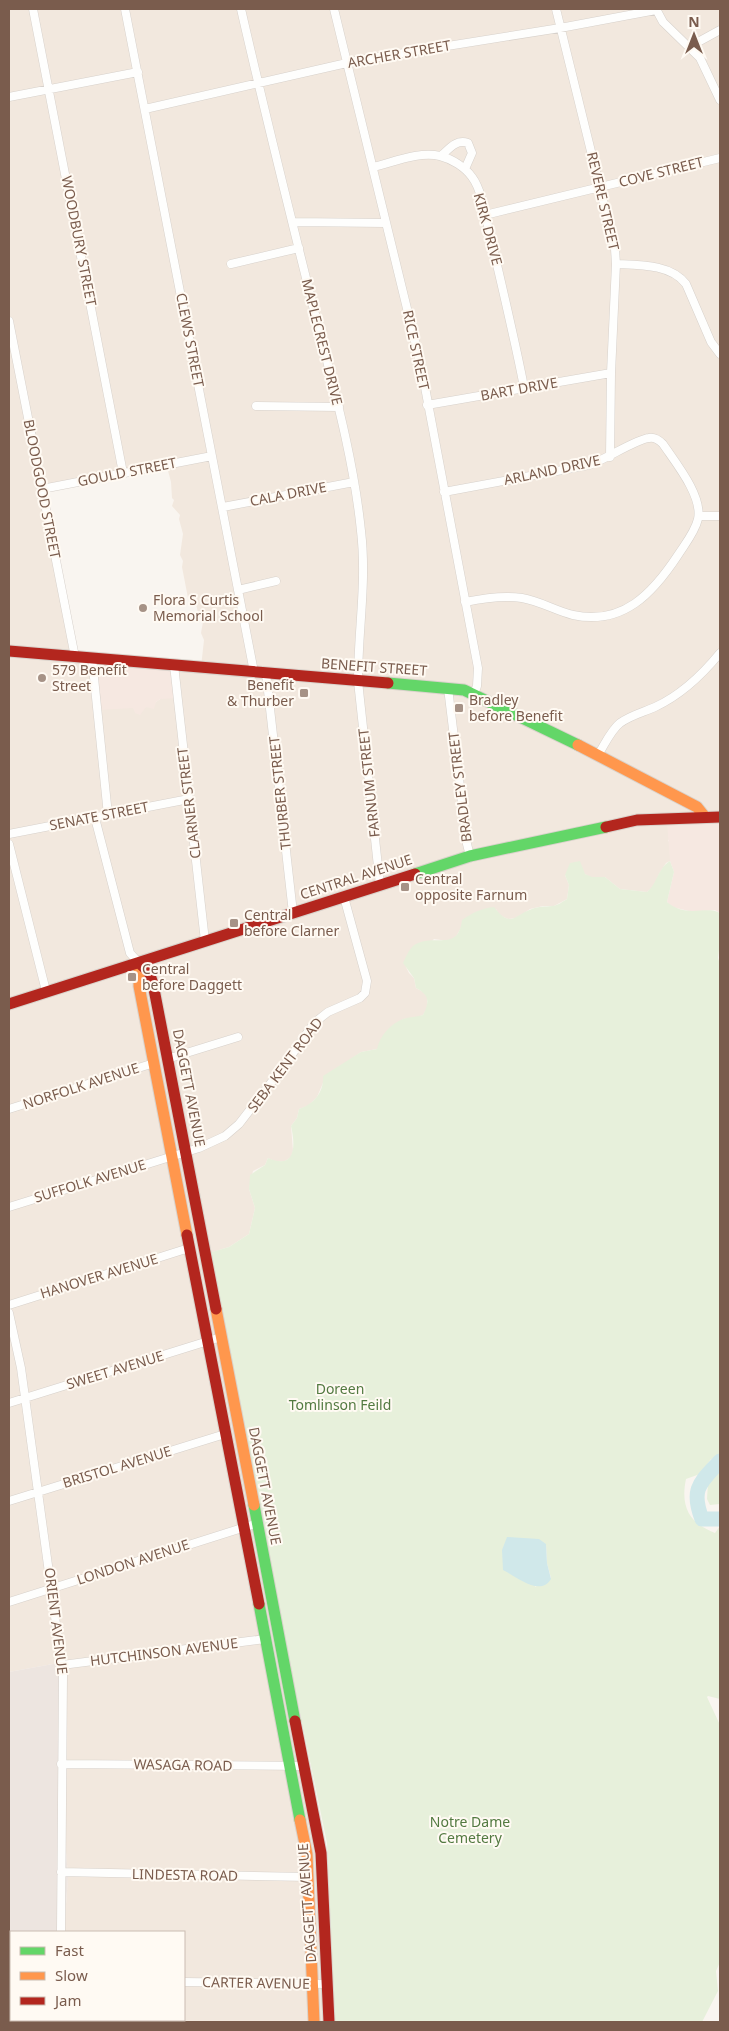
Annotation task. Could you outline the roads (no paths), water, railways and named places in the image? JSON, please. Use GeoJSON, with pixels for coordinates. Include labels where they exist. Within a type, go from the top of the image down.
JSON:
{"type":"FeatureCollection","features":[{"type":"Feature","properties":{"kind":"street","name":"WOODBURY STREET"},"geometry":{"type":"LineString","coordinates":[[33,9],[123,473]]}},
{"type":"Feature","properties":{"kind":"street","name":"CLEWS STREET"},"geometry":{"type":"LineString","coordinates":[[125,9],[254,672]]}},
{"type":"Feature","properties":{"kind":"street","name":"MAPLECREST DRIVE"},"geometry":{"type":"LineString","coordinates":[[241,9],[338,407],[354,482],[361,531],[364,581],[358,650],[358,681]]}},
{"type":"Feature","properties":{"kind":"street","name":"RICE STREET"},"geometry":{"type":"LineString","coordinates":[[334,9],[411,323],[479,675],[474,694]]}},
{"type":"Feature","properties":{"kind":"street","name":"REVERE STREET"},"geometry":{"type":"LineString","coordinates":[[556,9],[615,249],[610,457]]}},
{"type":"Feature","properties":{"kind":"street"},"geometry":{"type":"LineString","coordinates":[[656,10],[669,29],[700,58],[720,100]]}},
{"type":"Feature","properties":{"kind":"street","name":"ARCHER STREET"},"geometry":{"type":"LineString","coordinates":[[144,109],[347,63],[560,28],[656,10]]}},
{"type":"Feature","properties":{"kind":"street"},"geometry":{"type":"LineString","coordinates":[[689,47],[720,30]]}},
{"type":"Feature","properties":{"kind":"street"},"geometry":{"type":"LineString","coordinates":[[9,97],[138,72]]}},
{"type":"Feature","properties":{"kind":"street"},"geometry":{"type":"LineString","coordinates":[[373,167],[422,155],[441,156],[466,169],[472,153],[468,142],[461,141],[441,156]]}},
{"type":"Feature","properties":{"kind":"street","name":"COVE STREET"},"geometry":{"type":"LineString","coordinates":[[485,215],[720,158]]}},
{"type":"Feature","properties":{"kind":"street","name":"KIRK DRIVE"},"geometry":{"type":"LineString","coordinates":[[466,169],[476,184],[485,215],[511,322],[524,388]]}},
{"type":"Feature","properties":{"kind":"street"},"geometry":{"type":"LineString","coordinates":[[293,222],[386,223]]}},
{"type":"Feature","properties":{"kind":"street"},"geometry":{"type":"LineString","coordinates":[[231,264],[299,248]]}},
{"type":"Feature","properties":{"kind":"street"},"geometry":{"type":"LineString","coordinates":[[616,264],[668,270],[681,278],[686,284],[711,342],[720,354]]}},
{"type":"Feature","properties":{"kind":"street","name":"BLOODGOOD STREET"},"geometry":{"type":"LineString","coordinates":[[9,320],[75,657]]}},
{"type":"Feature","properties":{"kind":"street","name":"BART DRIVE"},"geometry":{"type":"LineString","coordinates":[[427,405],[611,373]]}},
{"type":"Feature","properties":{"kind":"street"},"geometry":{"type":"LineString","coordinates":[[256,406],[338,407]]}},
{"type":"Feature","properties":{"kind":"street","name":"ARLAND DRIVE"},"geometry":{"type":"LineString","coordinates":[[444,492],[589,465],[610,457],[642,439],[650,438],[659,440],[664,444],[690,485],[696,499],[699,516]]}},
{"type":"Feature","properties":{"kind":"street","name":"GOULD STREET"},"geometry":{"type":"LineString","coordinates":[[42,489],[212,456]]}},
{"type":"Feature","properties":{"kind":"street","name":"CALA DRIVE"},"geometry":{"type":"LineString","coordinates":[[223,506],[354,482]]}},
{"type":"Feature","properties":{"kind":"street"},"geometry":{"type":"LineString","coordinates":[[465,602],[493,596],[522,598],[581,616],[602,616],[623,610],[643,598],[660,582],[694,531],[699,516],[720,516]]}},
{"type":"Feature","properties":{"kind":"street"},"geometry":{"type":"LineString","coordinates":[[238,590],[276,581]]}},
{"type":"Feature","properties":{"kind":"street","name":"BENEFIT STREET"},"geometry":{"type":"LineString","coordinates":[[9,651],[464,690],[598,755],[697,806],[704,817]]}},
{"type":"Feature","properties":{"kind":"street"},"geometry":{"type":"LineString","coordinates":[[598,755],[619,724],[630,717],[657,706],[680,692],[705,671],[720,653]]}},
{"type":"Feature","properties":{"kind":"street"},"geometry":{"type":"LineString","coordinates":[[92,658],[108,815]]}},
{"type":"Feature","properties":{"kind":"street","name":"CLARNER STREET"},"geometry":{"type":"LineString","coordinates":[[174,665],[206,941]]}},
{"type":"Feature","properties":{"kind":"street","name":"THURBER STREET"},"geometry":{"type":"LineString","coordinates":[[266,673],[293,913]]}},
{"type":"Feature","properties":{"kind":"street","name":"FARNUM STREET"},"geometry":{"type":"LineString","coordinates":[[358,681],[380,885]]}},
{"type":"Feature","properties":{"kind":"street","name":"BRADLEY STREET"},"geometry":{"type":"LineString","coordinates":[[448,688],[470,856]]}},
{"type":"Feature","properties":{"kind":"street","name":"SENATE STREET"},"geometry":{"type":"LineString","coordinates":[[9,834],[189,799]]}},
{"type":"Feature","properties":{"kind":"street","name":"CENTRAL AVENUE"},"geometry":{"type":"LineString","coordinates":[[9,1004],[470,856],[637,820],[720,817]]}},
{"type":"Feature","properties":{"kind":"street","name":"DAGGETT AVENUE"},"geometry":{"type":"LineString","coordinates":[[95,818],[130,953],[152,977],[186,1151],[322,1862],[329,2022]]}},
{"type":"Feature","properties":{"kind":"street"},"geometry":{"type":"LineString","coordinates":[[9,844],[46,991]]}},
{"type":"Feature","properties":{"kind":"street","name":"SEBA KENT ROAD"},"geometry":{"type":"LineString","coordinates":[[172,1155],[212,1143],[225,1136],[239,1124],[284,1066],[314,1023],[328,1012],[360,998],[365,993],[367,981],[344,897]]}},
{"type":"Feature","properties":{"kind":"street","name":"DAGGETT AVENUE"},"geometry":{"type":"LineString","coordinates":[[138,963],[139,986],[307,1854],[314,2022]]}},
{"type":"Feature","properties":{"kind":"street"},"geometry":{"type":"LineString","coordinates":[[167,1059],[238,1037]]}},
{"type":"Feature","properties":{"kind":"street","name":"NORFOLK AVENUE"},"geometry":{"type":"LineString","coordinates":[[9,1109],[154,1063]]}},
{"type":"Feature","properties":{"kind":"street","name":"SUFFOLK AVENUE"},"geometry":{"type":"LineString","coordinates":[[9,1207],[172,1155]]}},
{"type":"Feature","properties":{"kind":"street","name":"HANOVER AVENUE"},"geometry":{"type":"LineString","coordinates":[[9,1305],[189,1248]]}},
{"type":"Feature","properties":{"kind":"street","name":"ORIENT AVENUE"},"geometry":{"type":"LineString","coordinates":[[9,1313],[17,1344],[62,1665],[61,1931]]}},
{"type":"Feature","properties":{"kind":"street","name":"SWEET AVENUE"},"geometry":{"type":"LineString","coordinates":[[9,1403],[221,1337]]}},
{"type":"Feature","properties":{"kind":"street","name":"BRISTOL AVENUE"},"geometry":{"type":"LineString","coordinates":[[9,1501],[226,1434]]}},
{"type":"Feature","properties":{"kind":"street","name":"LONDON AVENUE"},"geometry":{"type":"LineString","coordinates":[[9,1602],[258,1523]]}},
{"type":"Feature","properties":{"kind":"street","name":"HUTCHINSON AVENUE"},"geometry":{"type":"LineString","coordinates":[[62,1665],[265,1639]]}},
{"type":"Feature","properties":{"kind":"street","name":"WASAGA ROAD"},"geometry":{"type":"LineString","coordinates":[[61,1764],[305,1766]]}},
{"type":"Feature","properties":{"kind":"street","name":"LINDESTA ROAD"},"geometry":{"type":"LineString","coordinates":[[61,1872],[308,1877]]}},
{"type":"Feature","properties":{"kind":"street","name":"CARTER AVENUE"},"geometry":{"type":"LineString","coordinates":[[185,1982],[327,1984]]}},
{"type":"Feature","properties":{"kind":"water"},"geometry":{"type":"Polygon","coordinates":[[[507,1537],[539,1539],[546,1544],[547,1563],[551,1579],[546,1584],[535,1586],[528,1584],[503,1570],[502,1550],[507,1537]]]}},
{"type":"Feature","properties":{"kind":"waterway"},"geometry":{"type":"LineString","coordinates":[[720,1461],[703,1480],[697,1493],[702,1519],[720,1519]]}},
{"type":"Feature","properties":{"kind":"place","name":"Flora S Curtis Memorial School"},"geometry":{"type":"Point","coordinates":[143,608]}},
{"type":"Feature","properties":{"kind":"place","name":"579 Benefit Street"},"geometry":{"type":"Point","coordinates":[42,678]}},
{"type":"Feature","properties":{"kind":"place","name":"Benefit & Thurber"},"geometry":{"type":"Point","coordinates":[304,693]}},
{"type":"Feature","properties":{"kind":"place","name":"Bradley before Benefit"},"geometry":{"type":"Point","coordinates":[459,708]}},
{"type":"Feature","properties":{"kind":"place","name":"Central opposite Farnum"},"geometry":{"type":"Point","coordinates":[405,887]}},
{"type":"Feature","properties":{"kind":"place","name":"Central before Clarner"},"geometry":{"type":"Point","coordinates":[234,923]}},
{"type":"Feature","properties":{"kind":"place","name":"Central before Daggett"},"geometry":{"type":"Point","coordinates":[132,977]}},
{"type":"Feature","properties":{"kind":"park label","name":"Doreen Tomlinson Feild"},"geometry":{"type":"Point","coordinates":[340,1398]}},
{"type":"Feature","properties":{"kind":"park label","name":"Notre Dame Cemetery"},"geometry":{"type":"Point","coordinates":[470,1830]}}]}
